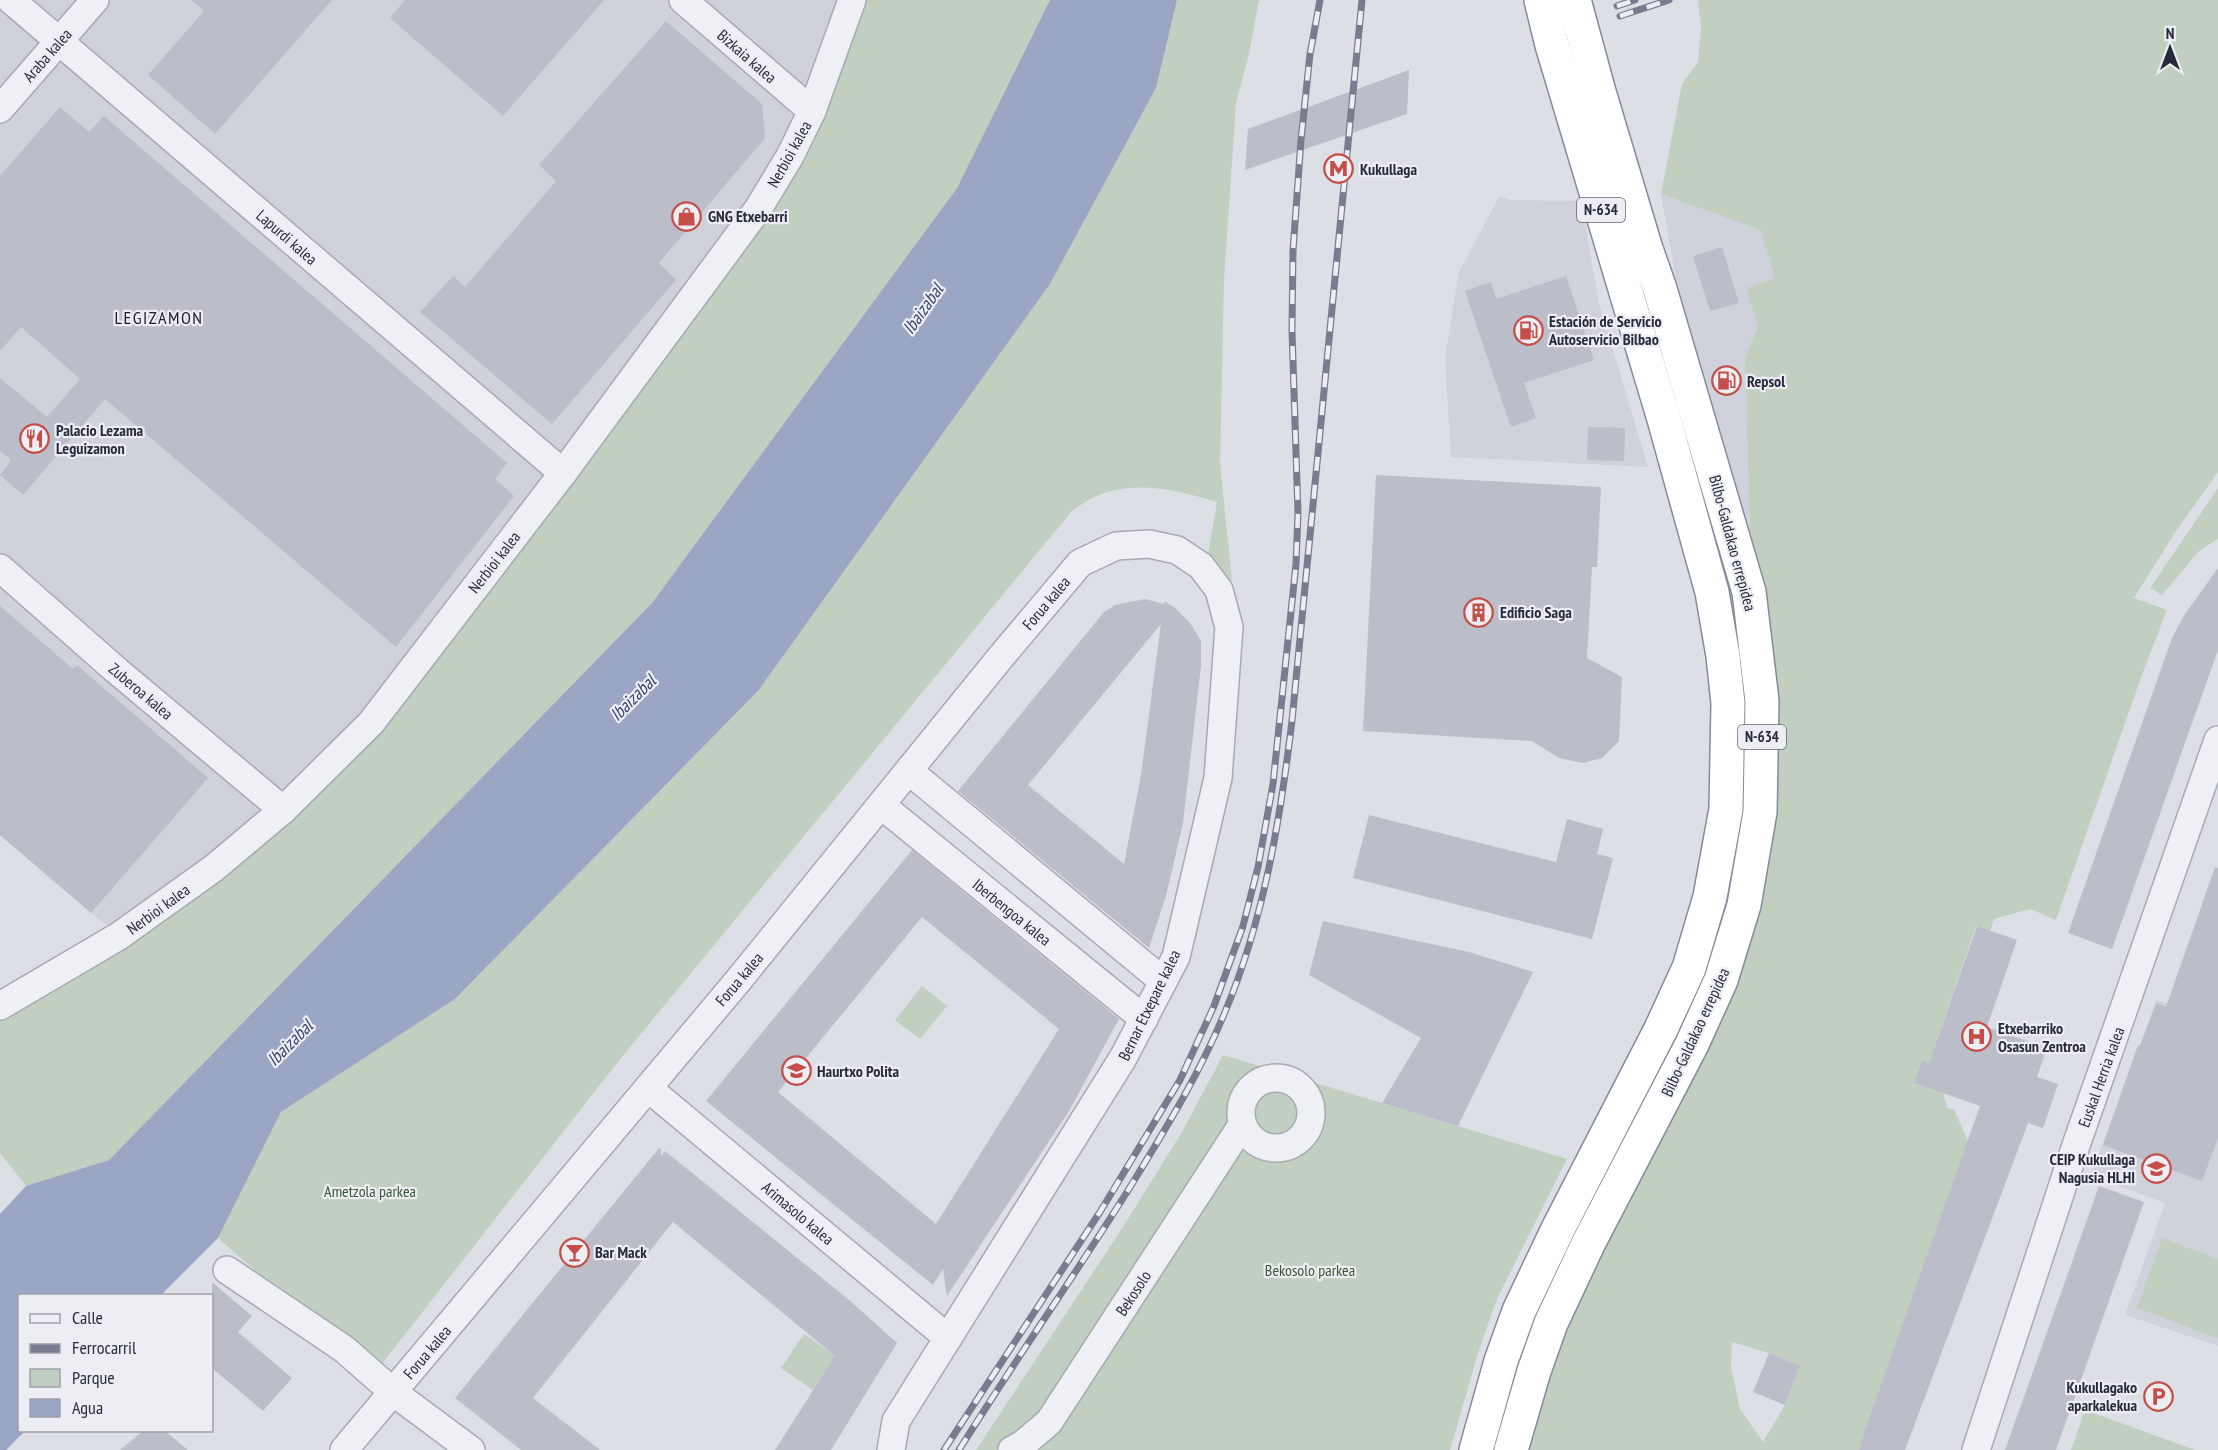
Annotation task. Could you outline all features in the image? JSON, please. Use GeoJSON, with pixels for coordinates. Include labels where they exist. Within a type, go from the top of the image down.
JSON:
{"type":"FeatureCollection","features":[{"type":"Feature","properties":{"kind":"highway","name":"Bilbo-Galdakao errepidea"},"geometry":{"type":"LineString","coordinates":[[1476,1450],[1501,1361],[1519,1311],[1558,1228],[1657,1039],[1689,968],[1710,897],[1726,809],[1728,703],[1712,592],[1664,419],[1552,45],[1541,0]]}},
{"type":"Feature","properties":{"kind":"highway","name":"Bilbo-Galdakao errepidea"},"geometry":{"type":"LineString","coordinates":[[1511,1450],[1551,1323],[1588,1244],[1678,1072],[1721,980],[1744,905],[1760,812],[1762,701],[1749,592],[1596,81],[1574,0]]}},
{"type":"Feature","properties":{"kind":"street","name":"Lapurdi kalea"},"geometry":{"type":"LineString","coordinates":[[11,0],[563,473]]}},
{"type":"Feature","properties":{"kind":"street","name":"Araba kalea"},"geometry":{"type":"LineString","coordinates":[[0,109],[95,0]]}},
{"type":"Feature","properties":{"kind":"street","name":"Bizkaia kalea"},"geometry":{"type":"LineString","coordinates":[[682,0],[812,111]]}},
{"type":"Feature","properties":{"kind":"street","name":"Nerbioi kalea"},"geometry":{"type":"LineString","coordinates":[[0,1006],[127,931],[214,868],[283,810],[371,723],[563,473],[758,209],[790,156],[812,111],[852,0]]}},
{"type":"Feature","properties":{"kind":"street","name":"Bernar Etxepare kalea"},"geometry":{"type":"LineString","coordinates":[[891,1450],[896,1421],[1123,1058],[1176,957],[1218,778],[1229,627],[1219,590],[1201,566],[1177,550],[1149,544],[1116,546],[1080,563]]}},
{"type":"Feature","properties":{"kind":"street","name":"Forua kalea"},"geometry":{"type":"LineString","coordinates":[[344,1450],[648,1088],[1080,563]]}},
{"type":"Feature","properties":{"kind":"street","name":"Zuberoa kalea"},"geometry":{"type":"LineString","coordinates":[[0,568],[116,670],[283,810]]}},
{"type":"Feature","properties":{"kind":"street","name":"Euskal Herria kalea"},"geometry":{"type":"LineString","coordinates":[[1976,1450],[2074,1151],[2218,740]]}},
{"type":"Feature","properties":{"kind":"street"},"geometry":{"type":"LineString","coordinates":[[909,771],[1162,981]]}},
{"type":"Feature","properties":{"kind":"street","name":"Iberbengoa kalea"},"geometry":{"type":"LineString","coordinates":[[881,805],[1144,1019]]}},
{"type":"Feature","properties":{"kind":"street","name":"Arimasolo kalea"},"geometry":{"type":"LineString","coordinates":[[648,1088],[948,1338]]}},
{"type":"Feature","properties":{"kind":"street","name":"Bekosolo"},"geometry":{"type":"LineString","coordinates":[[1012,1450],[1023,1444],[1049,1422],[1242,1125]]}},
{"type":"Feature","properties":{"kind":"street","name":"Forua kalea"},"geometry":{"type":"LineString","coordinates":[[227,1270],[344,1349],[393,1392]]}},
{"type":"Feature","properties":{"kind":"street"},"geometry":{"type":"LineString","coordinates":[[393,1392],[471,1450]]}},
{"type":"Feature","properties":{"kind":"shaded area"},"geometry":{"type":"Polygon","coordinates":[[[0,0],[852,0],[812,111],[371,723],[119,936],[0,835],[0,0]]]}},
{"type":"Feature","properties":{"kind":"shaded area","name":"Repsol"},"geometry":{"type":"Polygon","coordinates":[[[1661,194],[1760,230],[1775,278],[1746,288],[1758,326],[1745,358],[1750,534],[1677,285],[1661,194]]]}},
{"type":"Feature","properties":{"kind":"shaded area","name":"Estación de Servicio Autoservicio Bilbao"},"geometry":{"type":"Polygon","coordinates":[[[1499,197],[1512,200],[1581,201],[1599,303],[1648,467],[1451,457],[1445,357],[1459,272],[1499,197]]]}},
{"type":"Feature","properties":{"kind":"shaded area","name":"CEIP Kukullaga Nagusia HLHI"},"geometry":{"type":"Polygon","coordinates":[[[2157,1000],[2218,1023],[2218,1346],[2125,1315],[2165,1203],[2091,1175],[2157,1000]]]}},
{"type":"Feature","properties":{"kind":"green space"},"geometry":{"type":"Polygon","coordinates":[[[852,0],[1050,0],[957,188],[652,603],[109,1160],[26,1186],[0,1153],[0,1006],[283,810],[563,473],[812,111],[852,0]]]}},
{"type":"Feature","properties":{"kind":"green space","name":"Ametzola parkea"},"geometry":{"type":"Polygon","coordinates":[[[1177,0],[1259,0],[1249,54],[1236,103],[1224,280],[1220,463],[1232,581],[1208,554],[1217,502],[1171,490],[1124,488],[1094,497],[1071,512],[617,1063],[374,1374],[218,1238],[281,1112],[455,999],[758,691],[1050,284],[1156,88],[1177,0]]]}},
{"type":"Feature","properties":{"kind":"green space"},"geometry":{"type":"Polygon","coordinates":[[[1698,0],[2218,0],[2218,472],[2176,531],[2134,598],[2167,610],[2056,920],[2030,909],[1994,919],[1990,931],[1976,926],[1929,1063],[1922,1060],[1914,1083],[1943,1093],[1947,1108],[1954,1110],[1968,1141],[1859,1450],[1529,1450],[1550,1376],[1567,1330],[1604,1251],[1707,1051],[1737,986],[1760,909],[1777,813],[1779,700],[1766,588],[1750,534],[1745,358],[1758,326],[1746,288],[1775,278],[1760,230],[1661,194],[1682,84],[1698,62],[1701,27],[1698,0]],[[1732,1342],[1731,1367],[1740,1409],[1763,1442],[1785,1405],[1800,1366],[1769,1353],[1732,1342]]]}},
{"type":"Feature","properties":{"kind":"green space"},"geometry":{"type":"Polygon","coordinates":[[[2218,488],[2218,539],[2200,550],[2162,595],[2150,588],[2218,488]]]}},
{"type":"Feature","properties":{"kind":"green space"},"geometry":{"type":"Polygon","coordinates":[[[922,986],[947,1006],[920,1039],[895,1020],[922,986]]]}},
{"type":"Feature","properties":{"kind":"green space","name":"Bekosolo parkea"},"geometry":{"type":"Polygon","coordinates":[[[1223,1055],[1567,1159],[1496,1301],[1478,1353],[1450,1450],[976,1450],[1123,1227],[1182,1132],[1223,1055]]]}},
{"type":"Feature","properties":{"kind":"green space"},"geometry":{"type":"Polygon","coordinates":[[[2162,1238],[2218,1259],[2218,1338],[2137,1308],[2162,1238]]]}},
{"type":"Feature","properties":{"kind":"green space"},"geometry":{"type":"Polygon","coordinates":[[[804,1334],[836,1356],[813,1390],[781,1368],[804,1334]]]}},
{"type":"Feature","properties":{"kind":"green space"},"geometry":{"type":"Polygon","coordinates":[[[2085,1410],[2195,1450],[2071,1450],[2085,1410]]]}},
{"type":"Feature","properties":{"kind":"water","name":"Ibaizabal"},"geometry":{"type":"Polygon","coordinates":[[[1050,0],[1177,0],[1156,88],[1050,284],[758,691],[455,999],[281,1112],[218,1238],[162,1294],[18,1294],[18,1432],[24,1432],[6,1450],[0,1450],[0,1214],[26,1186],[109,1160],[652,603],[957,188],[1050,0]]]}},
{"type":"Feature","properties":{"kind":"building"},"geometry":{"type":"Polygon","coordinates":[[[191,0],[332,0],[215,134],[148,75],[204,11],[191,0]]]}},
{"type":"Feature","properties":{"kind":"building"},"geometry":{"type":"Polygon","coordinates":[[[405,0],[604,0],[503,116],[390,18],[405,0]]]}},
{"type":"Feature","properties":{"kind":"building"},"geometry":{"type":"Polygon","coordinates":[[[666,21],[762,104],[765,138],[659,263],[676,280],[552,424],[420,312],[453,276],[465,287],[556,181],[539,165],[666,21]]]}},
{"type":"Feature","properties":{"kind":"building"},"geometry":{"type":"Polygon","coordinates":[[[1409,70],[1407,114],[1245,170],[1248,129],[1409,70]]]}},
{"type":"Feature","properties":{"kind":"building"},"geometry":{"type":"Polygon","coordinates":[[[60,107],[89,132],[104,116],[507,463],[495,479],[514,496],[396,647],[105,399],[23,495],[0,475],[11,460],[0,451],[0,378],[47,417],[80,379],[21,327],[0,351],[0,176],[60,107]]]}},
{"type":"Feature","properties":{"kind":"building"},"geometry":{"type":"Polygon","coordinates":[[[1722,247],[1739,303],[1710,311],[1693,256],[1722,247]]]}},
{"type":"Feature","properties":{"kind":"building"},"geometry":{"type":"Polygon","coordinates":[[[1566,276],[1594,360],[1524,383],[1536,418],[1511,427],[1465,291],[1491,282],[1496,299],[1566,276]]]}},
{"type":"Feature","properties":{"kind":"building"},"geometry":{"type":"Polygon","coordinates":[[[1588,427],[1625,428],[1624,461],[1587,460],[1588,427]]]}},
{"type":"Feature","properties":{"kind":"building","name":"Edificio Saga"},"geometry":{"type":"Polygon","coordinates":[[[1376,475],[1601,487],[1597,567],[1592,567],[1587,658],[1622,677],[1619,741],[1602,758],[1583,763],[1559,758],[1532,741],[1363,731],[1376,475]]]}},
{"type":"Feature","properties":{"kind":"building"},"geometry":{"type":"Polygon","coordinates":[[[2218,568],[2218,650],[2112,949],[2068,933],[2172,638],[2183,617],[2218,568]]]}},
{"type":"Feature","properties":{"kind":"building"},"geometry":{"type":"Polygon","coordinates":[[[1145,599],[1164,604],[1165,601],[1190,623],[1201,641],[1201,666],[1183,823],[1166,896],[1149,948],[958,791],[1104,612],[1115,605],[1145,599]],[[1161,624],[1028,785],[1124,864],[1141,775],[1161,624]]]}},
{"type":"Feature","properties":{"kind":"building"},"geometry":{"type":"Polygon","coordinates":[[[0,606],[73,669],[77,665],[208,778],[91,913],[0,835],[0,606]]]}},
{"type":"Feature","properties":{"kind":"building"},"geometry":{"type":"Polygon","coordinates":[[[1369,815],[1556,862],[1567,819],[1603,829],[1597,854],[1613,858],[1592,939],[1353,878],[1369,815]]]}},
{"type":"Feature","properties":{"kind":"building"},"geometry":{"type":"Polygon","coordinates":[[[912,850],[1119,1019],[1069,1111],[947,1296],[943,1269],[933,1285],[706,1101],[912,850]],[[922,917],[778,1092],[936,1224],[1059,1029],[922,917]]]}},
{"type":"Feature","properties":{"kind":"building"},"geometry":{"type":"Polygon","coordinates":[[[2215,867],[2218,868],[2218,1138],[2202,1181],[2103,1145],[2138,1045],[2140,1046],[2156,1003],[2166,1007],[2215,867]]]}},
{"type":"Feature","properties":{"kind":"building"},"geometry":{"type":"Polygon","coordinates":[[[1323,921],[1469,952],[1533,972],[1458,1126],[1382,1103],[1421,1038],[1309,975],[1323,921]]]}},
{"type":"Feature","properties":{"kind":"building"},"geometry":{"type":"Polygon","coordinates":[[[1977,926],[2017,940],[1987,1027],[2047,1048],[2037,1077],[2058,1084],[2043,1128],[2028,1123],[1905,1450],[1859,1450],[1980,1106],[1914,1083],[1922,1060],[1929,1063],[1977,926]]]}},
{"type":"Feature","properties":{"kind":"building"},"geometry":{"type":"Polygon","coordinates":[[[660,1147],[661,1156],[665,1151],[848,1299],[897,1343],[831,1450],[775,1450],[835,1356],[673,1222],[533,1398],[600,1450],[521,1450],[455,1398],[660,1147]]]}},
{"type":"Feature","properties":{"kind":"building"},"geometry":{"type":"Polygon","coordinates":[[[2099,1186],[2144,1202],[2056,1450],[2005,1450],[2099,1186]]]}},
{"type":"Feature","properties":{"kind":"building"},"geometry":{"type":"Polygon","coordinates":[[[212,1282],[252,1316],[238,1332],[292,1378],[263,1411],[213,1369],[212,1282]]]}},
{"type":"Feature","properties":{"kind":"building"},"geometry":{"type":"Polygon","coordinates":[[[1769,1353],[1800,1366],[1785,1405],[1753,1392],[1769,1353]]]}},
{"type":"Feature","properties":{"kind":"building"},"geometry":{"type":"Polygon","coordinates":[[[142,1432],[166,1432],[188,1450],[120,1450],[142,1432]]]}},
{"type":"Feature","properties":{"kind":"railway"},"geometry":{"type":"LineString","coordinates":[[944,1450],[1100,1212],[1180,1080],[1214,1006],[1243,926],[1258,867],[1273,784],[1296,564],[1298,513],[1292,330],[1293,251],[1310,54],[1320,0]]}},
{"type":"Feature","properties":{"kind":"railway"},"geometry":{"type":"LineString","coordinates":[[959,1450],[1111,1218],[1170,1121],[1215,1035],[1239,977],[1250,941],[1269,869],[1292,721],[1362,0]]}},
{"type":"Feature","properties":{"kind":"railway"},"geometry":{"type":"LineString","coordinates":[[1617,6],[1635,0]]}},
{"type":"Feature","properties":{"kind":"railway"},"geometry":{"type":"LineString","coordinates":[[1620,16],[1669,0]]}},
{"type":"Feature","properties":{"kind":"place","name":"Kukullaga"},"geometry":{"type":"Point","coordinates":[1339,169]}},
{"type":"Feature","properties":{"kind":"place","name":"GNG Etxebarri"},"geometry":{"type":"Point","coordinates":[687,216]}},
{"type":"Feature","properties":{"kind":"place","name":"Estación de Servicio Autoservicio Bilbao"},"geometry":{"type":"Point","coordinates":[1528,330]}},
{"type":"Feature","properties":{"kind":"place","name":"Repsol"},"geometry":{"type":"Point","coordinates":[1726,381]}},
{"type":"Feature","properties":{"kind":"place","name":"Palacio Lezama Leguizamon"},"geometry":{"type":"Point","coordinates":[35,439]}},
{"type":"Feature","properties":{"kind":"place","name":"Edificio Saga"},"geometry":{"type":"Point","coordinates":[1479,612]}},
{"type":"Feature","properties":{"kind":"place","name":"Etxebarriko Osasun Zentroa"},"geometry":{"type":"Point","coordinates":[1977,1037]}},
{"type":"Feature","properties":{"kind":"place","name":"Haurtxo Polita"},"geometry":{"type":"Point","coordinates":[796,1071]}},
{"type":"Feature","properties":{"kind":"place","name":"CEIP Kukullaga Nagusia HLHI"},"geometry":{"type":"Point","coordinates":[2156,1168]}},
{"type":"Feature","properties":{"kind":"place","name":"Bar Mack"},"geometry":{"type":"Point","coordinates":[574,1252]}},
{"type":"Feature","properties":{"kind":"place","name":"Kukullagako aparkalekua"},"geometry":{"type":"Point","coordinates":[2158,1396]}},
{"type":"Feature","properties":{"kind":"district","name":"LEGIZAMON"},"geometry":{"type":"Point","coordinates":[159,318]}}]}
